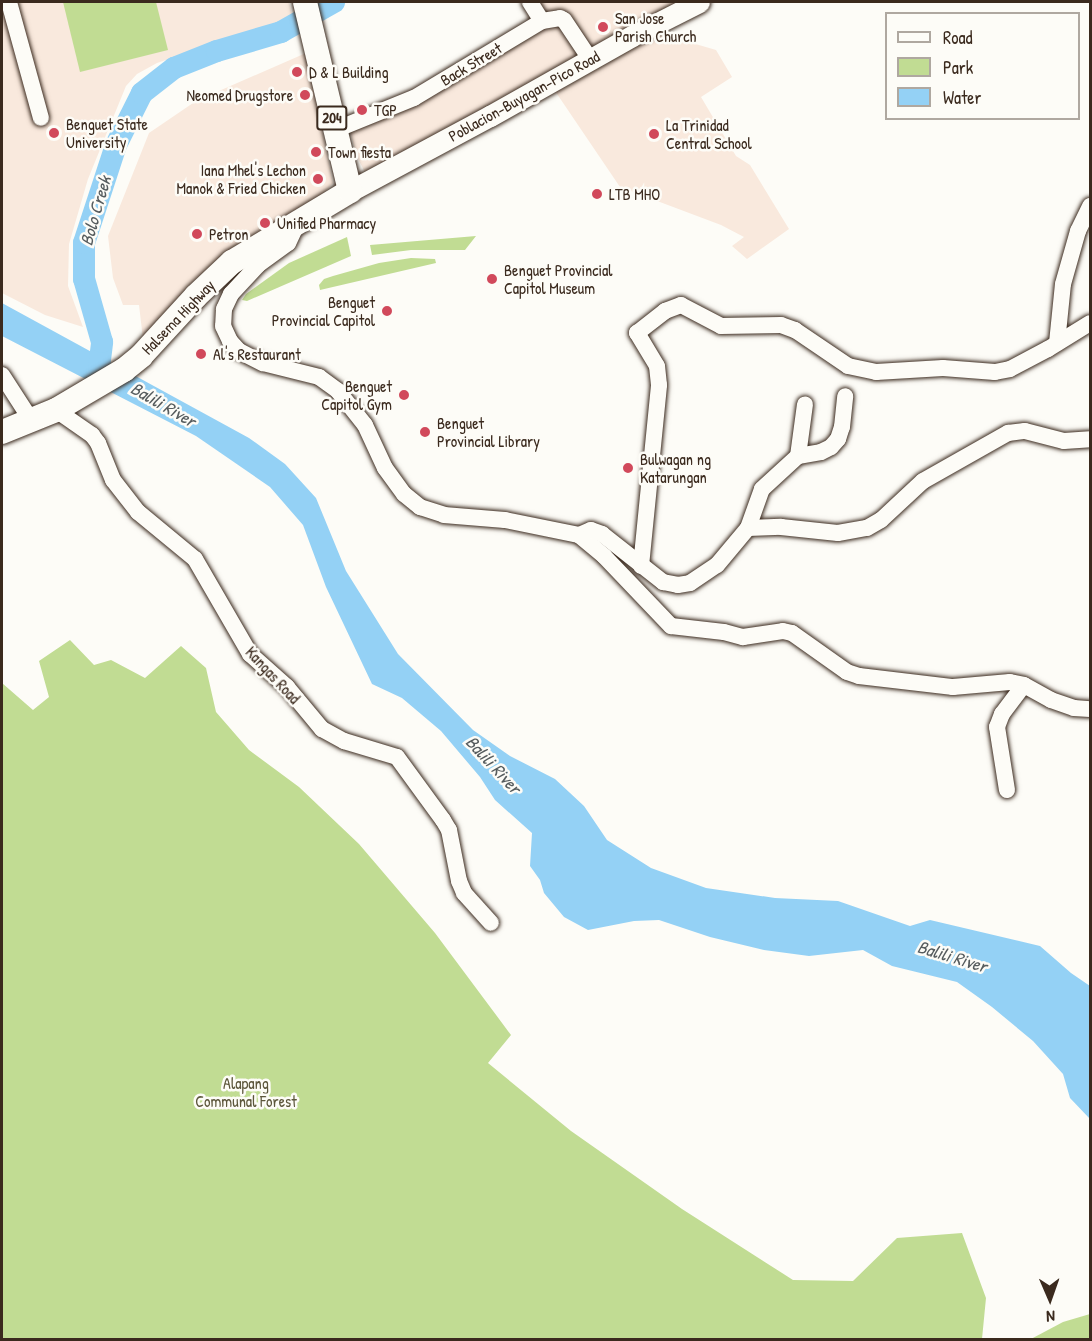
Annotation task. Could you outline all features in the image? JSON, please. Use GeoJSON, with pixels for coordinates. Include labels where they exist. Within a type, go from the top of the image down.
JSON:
{"type":"FeatureCollection","features":[{"type":"Feature","properties":{"kind":"highway","name":"204"},"geometry":{"type":"LineString","coordinates":[[304,2],[350,191]]}},
{"type":"Feature","properties":{"kind":"highway","name":"Halsema Highway"},"geometry":{"type":"LineString","coordinates":[[2,432],[56,410],[124,370],[159,338],[196,296],[232,262],[350,191]]}},
{"type":"Feature","properties":{"kind":"main road","name":"Poblacion-Buyagan-Pico Road"},"geometry":{"type":"LineString","coordinates":[[350,191],[699,2]]}},
{"type":"Feature","properties":{"kind":"street"},"geometry":{"type":"LineString","coordinates":[[9,2],[41,118]]}},
{"type":"Feature","properties":{"kind":"street"},"geometry":{"type":"LineString","coordinates":[[530,2],[542,21],[560,18],[564,20],[590,59]]}},
{"type":"Feature","properties":{"kind":"street","name":"Back Street"},"geometry":{"type":"LineString","coordinates":[[335,130],[414,98],[542,21]]}},
{"type":"Feature","properties":{"kind":"street"},"geometry":{"type":"LineString","coordinates":[[1057,343],[1063,284],[1078,231],[1090,206]]}},
{"type":"Feature","properties":{"kind":"street"},"geometry":{"type":"LineString","coordinates":[[298,223],[288,243],[252,271],[231,294],[224,309],[224,326],[230,341],[239,351],[263,363],[319,377],[338,391],[365,425],[386,468],[404,494],[420,507],[444,515],[505,520],[579,535],[604,556],[671,626],[724,632],[742,637],[753,637],[774,631],[792,633],[847,672],[871,678],[900,679],[953,687],[995,681],[1024,685],[1051,700],[1074,708],[1090,709]]}},
{"type":"Feature","properties":{"kind":"street"},"geometry":{"type":"LineString","coordinates":[[641,566],[659,385],[657,366],[637,333],[665,311],[681,305],[721,326],[781,325],[795,330],[848,366],[876,372],[943,368],[995,372],[1010,369],[1090,323]]}},
{"type":"Feature","properties":{"kind":"street"},"geometry":{"type":"LineString","coordinates":[[2,375],[31,420]]}},
{"type":"Feature","properties":{"kind":"street"},"geometry":{"type":"LineString","coordinates":[[579,535],[591,530],[602,534],[663,582],[678,585],[690,584],[717,565],[748,528],[762,489],[798,456],[821,452],[831,447],[838,439],[842,428],[845,396]]}},
{"type":"Feature","properties":{"kind":"street"},"geometry":{"type":"LineString","coordinates":[[798,456],[806,404]]}},
{"type":"Feature","properties":{"kind":"street","name":"Kangas Road"},"geometry":{"type":"LineString","coordinates":[[56,410],[92,435],[98,443],[113,480],[138,512],[195,559],[250,654],[287,687],[322,729],[344,741],[397,757],[443,820],[449,831],[459,881],[464,893],[491,923]]}},
{"type":"Feature","properties":{"kind":"street"},"geometry":{"type":"LineString","coordinates":[[748,528],[781,527],[838,532],[867,528],[881,520],[923,481],[1008,433],[1025,431],[1065,441],[1090,439]]}},
{"type":"Feature","properties":{"kind":"street"},"geometry":{"type":"LineString","coordinates":[[1007,790],[997,727],[1002,714],[1024,685]]}},
{"type":"Feature","properties":{"kind":"shaded area","name":"Benguet State University"},"geometry":{"type":"Polygon","coordinates":[[[2,2],[289,2],[293,18],[157,63],[137,74],[126,86],[88,179],[69,244],[68,286],[83,327],[45,315],[2,293],[2,2]]]}},
{"type":"Feature","properties":{"kind":"shaded area"},"geometry":{"type":"Polygon","coordinates":[[[539,2],[695,2],[593,50],[547,17],[539,2]]]}},
{"type":"Feature","properties":{"kind":"shaded area"},"geometry":{"type":"Polygon","coordinates":[[[564,24],[584,54],[367,176],[356,155],[349,125],[542,28],[564,24]]]}},
{"type":"Feature","properties":{"kind":"shaded area","name":"La Trinidad Central School"},"geometry":{"type":"Polygon","coordinates":[[[651,31],[716,50],[732,77],[701,97],[736,156],[750,165],[789,229],[747,259],[732,246],[744,237],[721,225],[620,187],[555,91],[651,31]]]}},
{"type":"Feature","properties":{"kind":"shaded area"},"geometry":{"type":"Polygon","coordinates":[[[306,53],[333,183],[316,201],[234,247],[190,284],[143,339],[139,305],[123,305],[113,278],[108,236],[149,133],[196,101],[306,53]]]}},
{"type":"Feature","properties":{"kind":"green space"},"geometry":{"type":"Polygon","coordinates":[[[63,2],[156,2],[168,50],[80,72],[63,2]]]}},
{"type":"Feature","properties":{"kind":"green space"},"geometry":{"type":"Polygon","coordinates":[[[476,236],[465,250],[411,250],[372,255],[370,245],[476,236]]]}},
{"type":"Feature","properties":{"kind":"green space"},"geometry":{"type":"Polygon","coordinates":[[[347,237],[351,256],[247,301],[242,300],[246,294],[289,263],[347,237]]]}},
{"type":"Feature","properties":{"kind":"green space"},"geometry":{"type":"Polygon","coordinates":[[[411,258],[435,259],[436,263],[320,290],[319,285],[324,279],[379,263],[411,258]]]}},
{"type":"Feature","properties":{"kind":"green space","name":"Alapang Communal Forest"},"geometry":{"type":"Polygon","coordinates":[[[70,640],[94,665],[111,660],[145,678],[181,646],[206,668],[216,712],[249,750],[299,787],[359,844],[435,933],[511,1035],[488,1063],[571,1131],[682,1209],[793,1280],[853,1281],[897,1238],[962,1233],[986,1298],[982,1339],[2,1339],[2,683],[33,710],[49,697],[39,661],[70,640]]]}},
{"type":"Feature","properties":{"kind":"green space"},"geometry":{"type":"Polygon","coordinates":[[[1090,1314],[1090,1339],[1031,1339],[1063,1322],[1090,1314]]]}},
{"type":"Feature","properties":{"kind":"water","name":"Balili River"},"geometry":{"type":"Polygon","coordinates":[[[2,303],[249,438],[285,464],[316,498],[346,571],[398,654],[473,730],[510,756],[555,779],[584,806],[607,840],[651,868],[706,888],[775,898],[838,901],[910,926],[930,920],[1040,946],[1090,986],[1090,1119],[1070,1098],[1063,1074],[1033,1041],[957,982],[892,966],[863,950],[809,956],[764,950],[710,937],[659,920],[634,921],[588,930],[564,917],[544,893],[540,880],[530,866],[532,833],[495,800],[480,777],[441,731],[402,698],[372,684],[326,587],[303,525],[270,487],[196,436],[2,336],[2,303]]]}},
{"type":"Feature","properties":{"kind":"waterway","name":"Bolo Creek"},"geometry":{"type":"LineString","coordinates":[[99,368],[102,342],[84,279],[84,243],[116,145],[142,93],[174,68],[217,51],[281,32],[334,2]]}},
{"type":"Feature","properties":{"kind":"place","name":"San Jose Parish Church"},"geometry":{"type":"Point","coordinates":[603,27]}},
{"type":"Feature","properties":{"kind":"place","name":"D & L Building"},"geometry":{"type":"Point","coordinates":[297,72]}},
{"type":"Feature","properties":{"kind":"place","name":"Neomed Drugstore"},"geometry":{"type":"Point","coordinates":[305,95]}},
{"type":"Feature","properties":{"kind":"place","name":"TGP"},"geometry":{"type":"Point","coordinates":[362,110]}},
{"type":"Feature","properties":{"kind":"place","name":"Benguet State University"},"geometry":{"type":"Point","coordinates":[54,133]}},
{"type":"Feature","properties":{"kind":"place","name":"La Trinidad Central School"},"geometry":{"type":"Point","coordinates":[654,134]}},
{"type":"Feature","properties":{"kind":"place","name":"Town fiesta"},"geometry":{"type":"Point","coordinates":[316,152]}},
{"type":"Feature","properties":{"kind":"place","name":"Iana Mhel's Lechon Manok & Fried Chicken"},"geometry":{"type":"Point","coordinates":[318,179]}},
{"type":"Feature","properties":{"kind":"place","name":"LTB MHO"},"geometry":{"type":"Point","coordinates":[597,194]}},
{"type":"Feature","properties":{"kind":"place","name":"Unified Pharmacy"},"geometry":{"type":"Point","coordinates":[265,223]}},
{"type":"Feature","properties":{"kind":"place","name":"Petron"},"geometry":{"type":"Point","coordinates":[197,234]}},
{"type":"Feature","properties":{"kind":"place","name":"Benguet Provincial Capitol Museum"},"geometry":{"type":"Point","coordinates":[492,279]}},
{"type":"Feature","properties":{"kind":"place","name":"Benguet Provincial Capitol"},"geometry":{"type":"Point","coordinates":[387,311]}},
{"type":"Feature","properties":{"kind":"place","name":"Al's Restaurant"},"geometry":{"type":"Point","coordinates":[201,354]}},
{"type":"Feature","properties":{"kind":"place","name":"Benguet Capitol Gym"},"geometry":{"type":"Point","coordinates":[404,395]}},
{"type":"Feature","properties":{"kind":"place","name":"Benguet Provincial Library"},"geometry":{"type":"Point","coordinates":[425,432]}},
{"type":"Feature","properties":{"kind":"place","name":"Bulwagan ng Katarungan"},"geometry":{"type":"Point","coordinates":[628,468]}}]}
